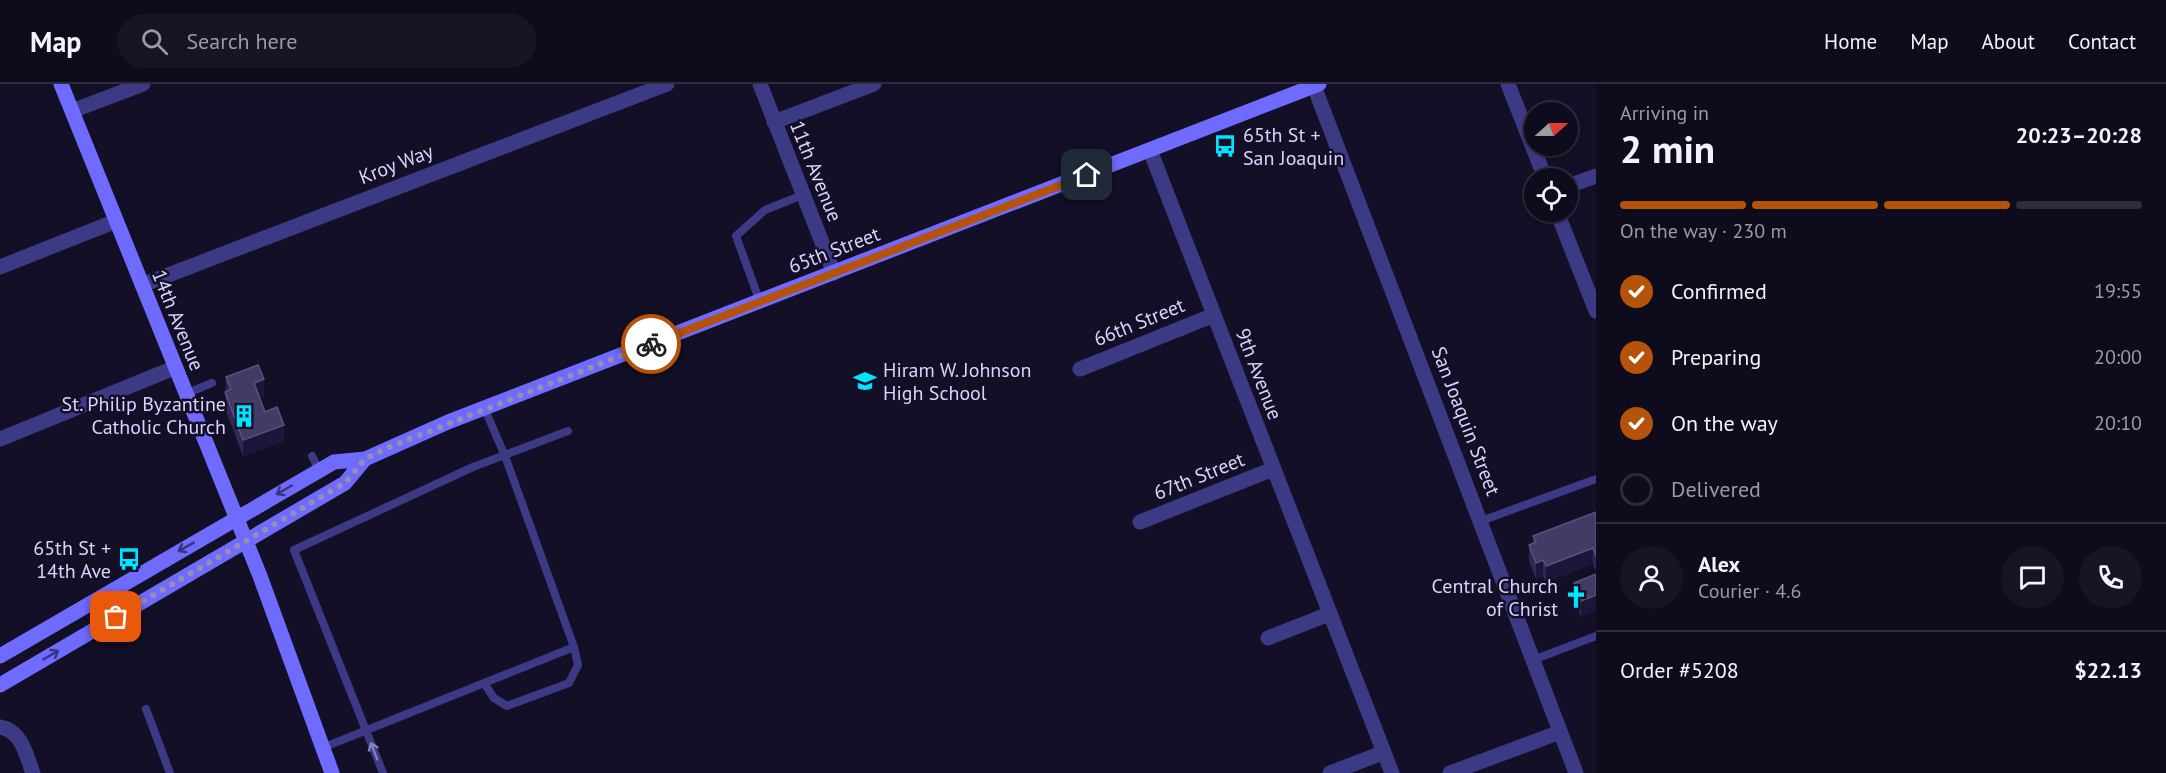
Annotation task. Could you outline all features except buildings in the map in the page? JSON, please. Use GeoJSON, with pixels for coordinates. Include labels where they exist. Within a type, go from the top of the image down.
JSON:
{"type":"FeatureCollection","features":[{"type":"Feature","properties":{"kind":"main road","name":"14th Avenue"},"geometry":{"type":"LineString","coordinates":[[61,84],[245,541],[332,773]]}},
{"type":"Feature","properties":{"kind":"main road","name":"65th Street"},"geometry":{"type":"LineString","coordinates":[[0,656],[67,620],[137,575],[334,462],[365,459],[427,430],[1317,85]]}},
{"type":"Feature","properties":{"kind":"main road","name":"65th Street"},"geometry":{"type":"LineString","coordinates":[[0,685],[345,483],[365,459]]}},
{"type":"Feature","properties":{"kind":"street"},"geometry":{"type":"LineString","coordinates":[[72,111],[143,84]]}},
{"type":"Feature","properties":{"kind":"street","name":"Kroy Way"},"geometry":{"type":"LineString","coordinates":[[142,285],[667,84]]}},
{"type":"Feature","properties":{"kind":"street","name":"11th Avenue"},"geometry":{"type":"LineString","coordinates":[[760,84],[834,273]]}},
{"type":"Feature","properties":{"kind":"street"},"geometry":{"type":"LineString","coordinates":[[774,122],[874,84]]}},
{"type":"Feature","properties":{"kind":"street"},"geometry":{"type":"LineString","coordinates":[[1508,84],[1541,168]]}},
{"type":"Feature","properties":{"kind":"street","name":"San Joaquin Street"},"geometry":{"type":"LineString","coordinates":[[1317,85],[1576,773]]}},
{"type":"Feature","properties":{"kind":"street","name":"9th Avenue"},"geometry":{"type":"LineString","coordinates":[[1150,150],[1382,753],[1392,773]]}},
{"type":"Feature","properties":{"kind":"street"},"geometry":{"type":"LineString","coordinates":[[1578,182],[1596,176]]}},
{"type":"Feature","properties":{"kind":"street"},"geometry":{"type":"LineString","coordinates":[[0,267],[116,221]]}},
{"type":"Feature","properties":{"kind":"street"},"geometry":{"type":"LineString","coordinates":[[1561,222],[1596,311]]}},
{"type":"Feature","properties":{"kind":"street","name":"66th Street"},"geometry":{"type":"LineString","coordinates":[[1080,369],[1214,315]]}},
{"type":"Feature","properties":{"kind":"street"},"geometry":{"type":"LineString","coordinates":[[0,439],[174,368]]}},
{"type":"Feature","properties":{"kind":"street","name":"67th Street"},"geometry":{"type":"LineString","coordinates":[[1140,522],[1273,469]]}},
{"type":"Feature","properties":{"kind":"street"},"geometry":{"type":"LineString","coordinates":[[1268,638],[1329,614]]}},
{"type":"Feature","properties":{"kind":"street"},"geometry":{"type":"LineString","coordinates":[[0,727],[12,731],[18,738],[33,773]]}},
{"type":"Feature","properties":{"kind":"street"},"geometry":{"type":"LineString","coordinates":[[1450,773],[1560,732]]}},
{"type":"Feature","properties":{"kind":"street"},"geometry":{"type":"LineString","coordinates":[[1330,773],[1382,753]]}},
{"type":"Feature","properties":{"kind":"lane"},"geometry":{"type":"LineString","coordinates":[[760,302],[736,236],[765,210],[805,194]]}},
{"type":"Feature","properties":{"kind":"lane"},"geometry":{"type":"LineString","coordinates":[[185,394],[212,383]]}},
{"type":"Feature","properties":{"kind":"lane"},"geometry":{"type":"LineString","coordinates":[[484,683],[494,698],[507,706],[569,683],[578,665],[574,647],[505,456],[486,412]]}},
{"type":"Feature","properties":{"kind":"lane"},"geometry":{"type":"LineString","coordinates":[[382,773],[294,550],[472,467],[568,431]]}},
{"type":"Feature","properties":{"kind":"lane"},"geometry":{"type":"LineString","coordinates":[[312,456],[320,470]]}},
{"type":"Feature","properties":{"kind":"lane"},"geometry":{"type":"LineString","coordinates":[[1481,520],[1596,479]]}},
{"type":"Feature","properties":{"kind":"lane"},"geometry":{"type":"LineString","coordinates":[[1533,660],[1596,636]]}},
{"type":"Feature","properties":{"kind":"lane"},"geometry":{"type":"LineString","coordinates":[[322,748],[574,647]]}},
{"type":"Feature","properties":{"kind":"lane"},"geometry":{"type":"LineString","coordinates":[[146,709],[170,773]]}},
{"type":"Feature","properties":{"kind":"way so far"},"geometry":{"type":"LineString","coordinates":[[116,617],[345,483],[365,459],[427,430],[651,344]]}},
{"type":"Feature","properties":{"kind":"place","name":"65th St + San Joaquin"},"geometry":{"type":"Point","coordinates":[1225,146]}},
{"type":"Feature","properties":{"kind":"place","name":"Hiram W. Johnson High School"},"geometry":{"type":"Point","coordinates":[865,381]}},
{"type":"Feature","properties":{"kind":"place","name":"St. Philip Byzantine Catholic Church"},"geometry":{"type":"Point","coordinates":[244,416]}},
{"type":"Feature","properties":{"kind":"place","name":"65th St + 14th Ave"},"geometry":{"type":"Point","coordinates":[129,559]}},
{"type":"Feature","properties":{"kind":"place","name":"Central Church of Christ"},"geometry":{"type":"Point","coordinates":[1576,597]}},
{"type":"Feature","properties":{"kind":"route"},"geometry":{"type":"LineString","coordinates":[[651,344],[1087,175]]}}]}
